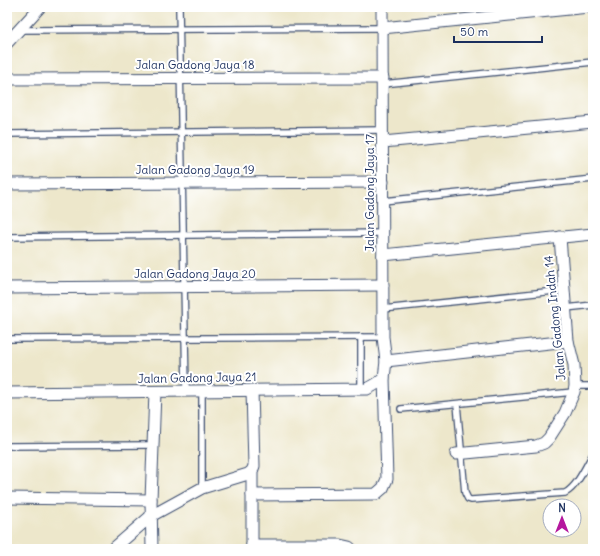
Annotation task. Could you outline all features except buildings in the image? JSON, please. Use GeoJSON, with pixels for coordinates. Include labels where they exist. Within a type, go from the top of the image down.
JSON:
{"type":"FeatureCollection","features":[{"type":"Feature","properties":{"kind":"street"},"geometry":{"type":"LineString","coordinates":[[7,43],[40,7]]}},
{"type":"Feature","properties":{"kind":"street","name":"Jalan Gadong Jaya 17"},"geometry":{"type":"LineString","coordinates":[[252,495],[376,494],[383,488],[387,479],[384,378],[386,361],[383,337],[382,7]]}},
{"type":"Feature","properties":{"kind":"street"},"geometry":{"type":"LineString","coordinates":[[382,28],[589,7]]}},
{"type":"Feature","properties":{"kind":"street","name":"Jalan Gadong Jaya 18"},"geometry":{"type":"LineString","coordinates":[[7,79],[180,78],[382,81]]}},
{"type":"Feature","properties":{"kind":"street"},"geometry":{"type":"LineString","coordinates":[[383,142],[593,122]]}},
{"type":"Feature","properties":{"kind":"street","name":"Jalan Gadong Jaya 19"},"geometry":{"type":"LineString","coordinates":[[7,184],[383,182]]}},
{"type":"Feature","properties":{"kind":"street"},"geometry":{"type":"LineString","coordinates":[[383,255],[593,234]]}},
{"type":"Feature","properties":{"kind":"street","name":"Jalan Gadong Indah 14"},"geometry":{"type":"LineString","coordinates":[[458,453],[536,446],[544,443],[549,438],[565,413],[574,389],[574,365],[568,341],[560,237]]}},
{"type":"Feature","properties":{"kind":"street","name":"Jalan Gadong Jaya 20"},"geometry":{"type":"LineString","coordinates":[[7,288],[383,285]]}},
{"type":"Feature","properties":{"kind":"street"},"geometry":{"type":"LineString","coordinates":[[386,361],[568,341]]}},
{"type":"Feature","properties":{"kind":"street","name":"Jalan Gadong Jaya 21"},"geometry":{"type":"LineString","coordinates":[[7,393],[367,389],[384,378]]}},
{"type":"Feature","properties":{"kind":"street"},"geometry":{"type":"LineString","coordinates":[[252,390],[254,466],[252,471],[252,547],[340,545],[351,549]]}},
{"type":"Feature","properties":{"kind":"street"},"geometry":{"type":"LineString","coordinates":[[152,549],[152,445],[155,392]]}},
{"type":"Feature","properties":{"kind":"street"},"geometry":{"type":"LineString","coordinates":[[113,549],[151,516],[202,488],[248,474],[252,471]]}},
{"type":"Feature","properties":{"kind":"street"},"geometry":{"type":"LineString","coordinates":[[7,498],[152,500]]}},
{"type":"Feature","properties":{"kind":"lane"},"geometry":{"type":"LineString","coordinates":[[179,7],[186,390]]}},
{"type":"Feature","properties":{"kind":"lane"},"geometry":{"type":"LineString","coordinates":[[18,30],[382,28]]}},
{"type":"Feature","properties":{"kind":"lane"},"geometry":{"type":"LineString","coordinates":[[382,81],[593,62]]}},
{"type":"Feature","properties":{"kind":"lane"},"geometry":{"type":"LineString","coordinates":[[7,134],[383,130]]}},
{"type":"Feature","properties":{"kind":"lane"},"geometry":{"type":"LineString","coordinates":[[383,201],[593,179]]}},
{"type":"Feature","properties":{"kind":"lane"},"geometry":{"type":"LineString","coordinates":[[7,237],[383,233]]}},
{"type":"Feature","properties":{"kind":"lane"},"geometry":{"type":"LineString","coordinates":[[383,309],[564,290]]}},
{"type":"Feature","properties":{"kind":"lane"},"geometry":{"type":"LineString","coordinates":[[566,308],[593,305]]}},
{"type":"Feature","properties":{"kind":"lane"},"geometry":{"type":"LineString","coordinates":[[361,337],[361,389]]}},
{"type":"Feature","properties":{"kind":"lane"},"geometry":{"type":"LineString","coordinates":[[7,339],[383,337]]}},
{"type":"Feature","properties":{"kind":"lane"},"geometry":{"type":"LineString","coordinates":[[401,409],[457,404],[593,386]]}},
{"type":"Feature","properties":{"kind":"lane"},"geometry":{"type":"LineString","coordinates":[[202,391],[202,488]]}},
{"type":"Feature","properties":{"kind":"lane"},"geometry":{"type":"LineString","coordinates":[[457,404],[458,453],[465,493],[468,499],[475,501],[565,493],[575,485],[593,454]]}},
{"type":"Feature","properties":{"kind":"lane"},"geometry":{"type":"LineString","coordinates":[[7,446],[152,445]]}}]}
